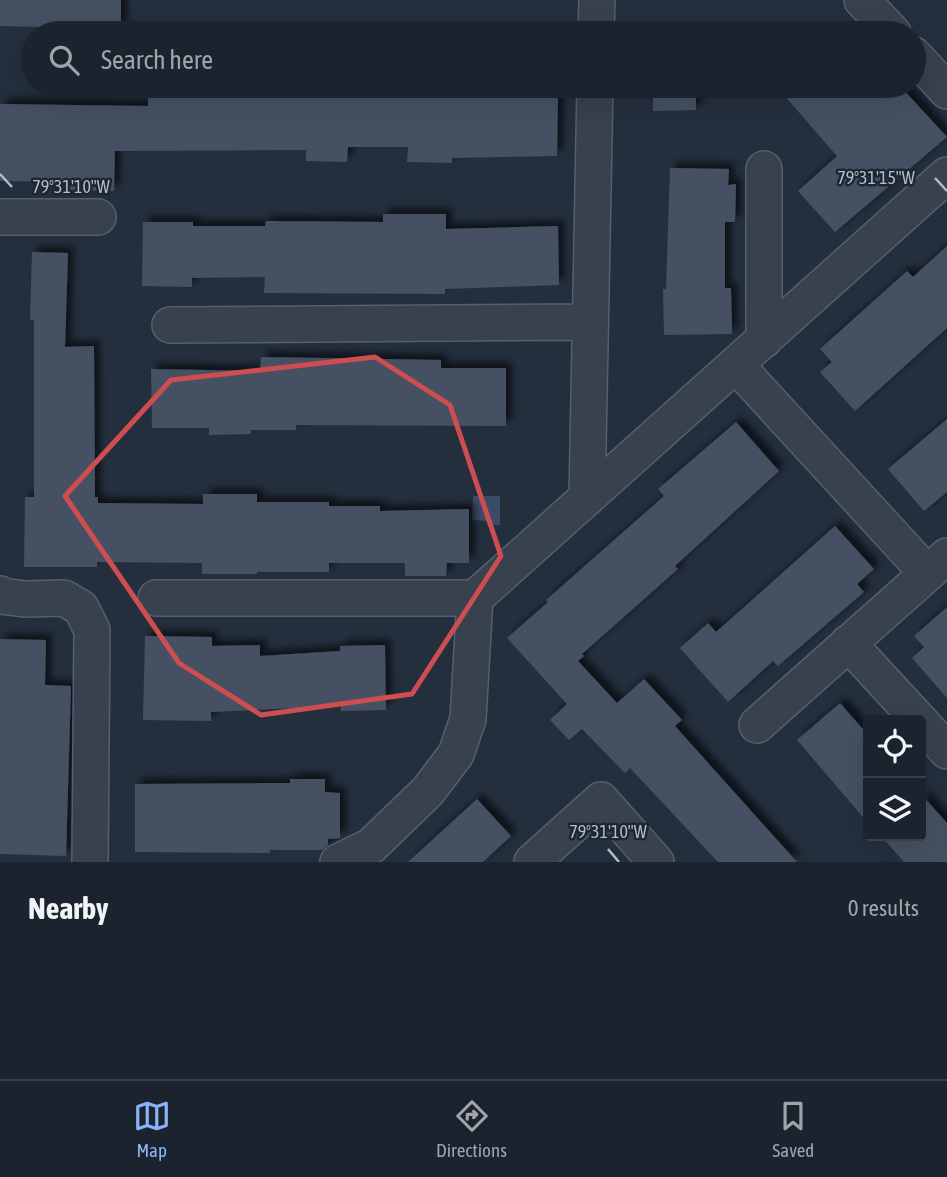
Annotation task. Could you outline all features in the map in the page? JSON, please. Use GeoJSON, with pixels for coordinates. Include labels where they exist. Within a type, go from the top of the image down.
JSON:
{"type":"FeatureCollection","features":[{"type":"Feature","properties":{"kind":"street"},"geometry":{"type":"LineString","coordinates":[[596,21],[597,0]]}},
{"type":"Feature","properties":{"kind":"street"},"geometry":{"type":"LineString","coordinates":[[863,0],[883,21]]}},
{"type":"Feature","properties":{"kind":"street"},"geometry":{"type":"LineString","coordinates":[[926,68],[947,91]]}},
{"type":"Feature","properties":{"kind":"street"},"geometry":{"type":"LineString","coordinates":[[587,498],[595,98]]}},
{"type":"Feature","properties":{"kind":"street"},"geometry":{"type":"LineString","coordinates":[[764,169],[764,340]]}},
{"type":"Feature","properties":{"kind":"street"},"geometry":{"type":"LineString","coordinates":[[156,598],[475,598],[947,175]]}},
{"type":"Feature","properties":{"kind":"street"},"geometry":{"type":"LineString","coordinates":[[0,217],[98,217]]}},
{"type":"Feature","properties":{"kind":"street"},"geometry":{"type":"LineString","coordinates":[[170,325],[590,322]]}},
{"type":"Feature","properties":{"kind":"street"},"geometry":{"type":"LineString","coordinates":[[736,365],[937,564],[757,725]]}},
{"type":"Feature","properties":{"kind":"street"},"geometry":{"type":"LineString","coordinates":[[588,443],[661,431]]}},
{"type":"Feature","properties":{"kind":"street"},"geometry":{"type":"LineString","coordinates":[[0,594],[25,599],[64,598],[81,608],[92,630],[90,862]]}},
{"type":"Feature","properties":{"kind":"street"},"geometry":{"type":"LineString","coordinates":[[338,862],[371,846],[428,791],[456,754],[468,719],[475,598]]}},
{"type":"Feature","properties":{"kind":"street"},"geometry":{"type":"LineString","coordinates":[[848,643],[914,715]]}},
{"type":"Feature","properties":{"kind":"street"},"geometry":{"type":"LineString","coordinates":[[926,728],[947,751]]}},
{"type":"Feature","properties":{"kind":"street"},"geometry":{"type":"LineString","coordinates":[[532,862],[601,800],[656,862]]}},
{"type":"Feature","properties":{"kind":"highlighted area"},"geometry":{"type":"Polygon","coordinates":[[[375,357],[450,405],[501,556],[412,694],[261,715],[179,663],[65,496],[171,380],[375,357]]]}},
{"type":"Feature","properties":{"kind":"water"},"geometry":{"type":"Polygon","coordinates":[[[473,496],[500,496],[500,525],[487,525],[487,521],[472,520],[473,496]]]}},
{"type":"Feature","properties":{"kind":"building"},"geometry":{"type":"Polygon","coordinates":[[[0,0],[121,0],[121,21],[21,21],[21,27],[0,26],[0,0]]]}},
{"type":"Feature","properties":{"kind":"building"},"geometry":{"type":"Polygon","coordinates":[[[148,98],[558,98],[557,156],[452,158],[452,163],[407,162],[408,147],[348,147],[347,162],[306,161],[306,150],[115,151],[114,191],[70,190],[70,182],[0,181],[0,104],[148,106],[148,98]]]}},
{"type":"Feature","properties":{"kind":"building"},"geometry":{"type":"Polygon","coordinates":[[[653,98],[696,98],[696,110],[653,111],[653,98]]]}},
{"type":"Feature","properties":{"kind":"building"},"geometry":{"type":"Polygon","coordinates":[[[786,98],[911,98],[947,137],[835,232],[798,191],[837,156],[786,98]]]}},
{"type":"Feature","properties":{"kind":"building"},"geometry":{"type":"Polygon","coordinates":[[[670,168],[729,169],[728,185],[736,184],[735,222],[725,222],[725,288],[731,288],[732,334],[664,335],[663,289],[666,289],[670,168]]]}},
{"type":"Feature","properties":{"kind":"building"},"geometry":{"type":"Polygon","coordinates":[[[383,214],[446,214],[446,229],[558,226],[559,285],[445,289],[445,294],[264,293],[265,277],[192,278],[192,287],[142,286],[143,222],[193,222],[193,226],[265,226],[266,221],[383,222],[383,214]]]}},
{"type":"Feature","properties":{"kind":"building"},"geometry":{"type":"Polygon","coordinates":[[[947,246],[947,328],[855,411],[820,372],[832,362],[820,349],[907,271],[913,277],[947,246]]]}},
{"type":"Feature","properties":{"kind":"building"},"geometry":{"type":"Polygon","coordinates":[[[32,252],[68,253],[65,347],[94,346],[95,497],[98,497],[98,503],[203,504],[203,494],[257,494],[257,502],[329,502],[329,506],[380,506],[380,511],[469,509],[469,563],[447,563],[446,576],[405,576],[405,563],[329,563],[329,572],[257,574],[202,574],[202,563],[97,562],[97,567],[24,567],[25,497],[34,497],[34,320],[30,320],[32,252]]]}},
{"type":"Feature","properties":{"kind":"building"},"geometry":{"type":"Polygon","coordinates":[[[261,357],[441,360],[441,368],[506,368],[506,426],[296,425],[296,430],[251,430],[251,434],[209,435],[209,428],[152,428],[151,369],[260,371],[261,357]]]}},
{"type":"Feature","properties":{"kind":"building"},"geometry":{"type":"Polygon","coordinates":[[[947,419],[947,492],[924,511],[888,469],[947,419]]]}},
{"type":"Feature","properties":{"kind":"building"},"geometry":{"type":"Polygon","coordinates":[[[736,422],[779,471],[675,566],[678,569],[582,654],[584,656],[578,661],[617,703],[644,679],[682,720],[675,726],[797,862],[718,862],[630,768],[625,773],[582,729],[569,740],[550,720],[567,704],[507,638],[664,496],[658,489],[736,422]]]}},
{"type":"Feature","properties":{"kind":"building"},"geometry":{"type":"Polygon","coordinates":[[[835,526],[874,569],[857,584],[864,592],[778,666],[773,661],[728,702],[680,648],[708,623],[716,632],[835,526]]]}},
{"type":"Feature","properties":{"kind":"building"},"geometry":{"type":"Polygon","coordinates":[[[947,607],[947,698],[912,658],[924,647],[914,636],[947,607]]]}},
{"type":"Feature","properties":{"kind":"building"},"geometry":{"type":"Polygon","coordinates":[[[145,636],[212,637],[212,646],[260,645],[260,656],[340,651],[340,646],[385,645],[386,710],[341,711],[341,706],[211,712],[211,721],[143,720],[145,636]]]}},
{"type":"Feature","properties":{"kind":"building"},"geometry":{"type":"Polygon","coordinates":[[[0,639],[46,640],[45,685],[71,686],[66,856],[0,854],[0,639]]]}},
{"type":"Feature","properties":{"kind":"building"},"geometry":{"type":"Polygon","coordinates":[[[840,703],[863,729],[863,817],[797,740],[840,703]]]}},
{"type":"Feature","properties":{"kind":"building"},"geometry":{"type":"Polygon","coordinates":[[[290,779],[325,779],[325,792],[340,793],[340,838],[328,839],[328,845],[322,850],[270,850],[270,853],[135,852],[135,784],[290,783],[290,779]]]}},
{"type":"Feature","properties":{"kind":"building"},"geometry":{"type":"Polygon","coordinates":[[[477,799],[511,836],[483,862],[408,862],[477,799]]]}},
{"type":"Feature","properties":{"kind":"building"},"geometry":{"type":"Polygon","coordinates":[[[926,800],[947,823],[947,862],[904,862],[885,841],[926,841],[926,800]]]}}]}
